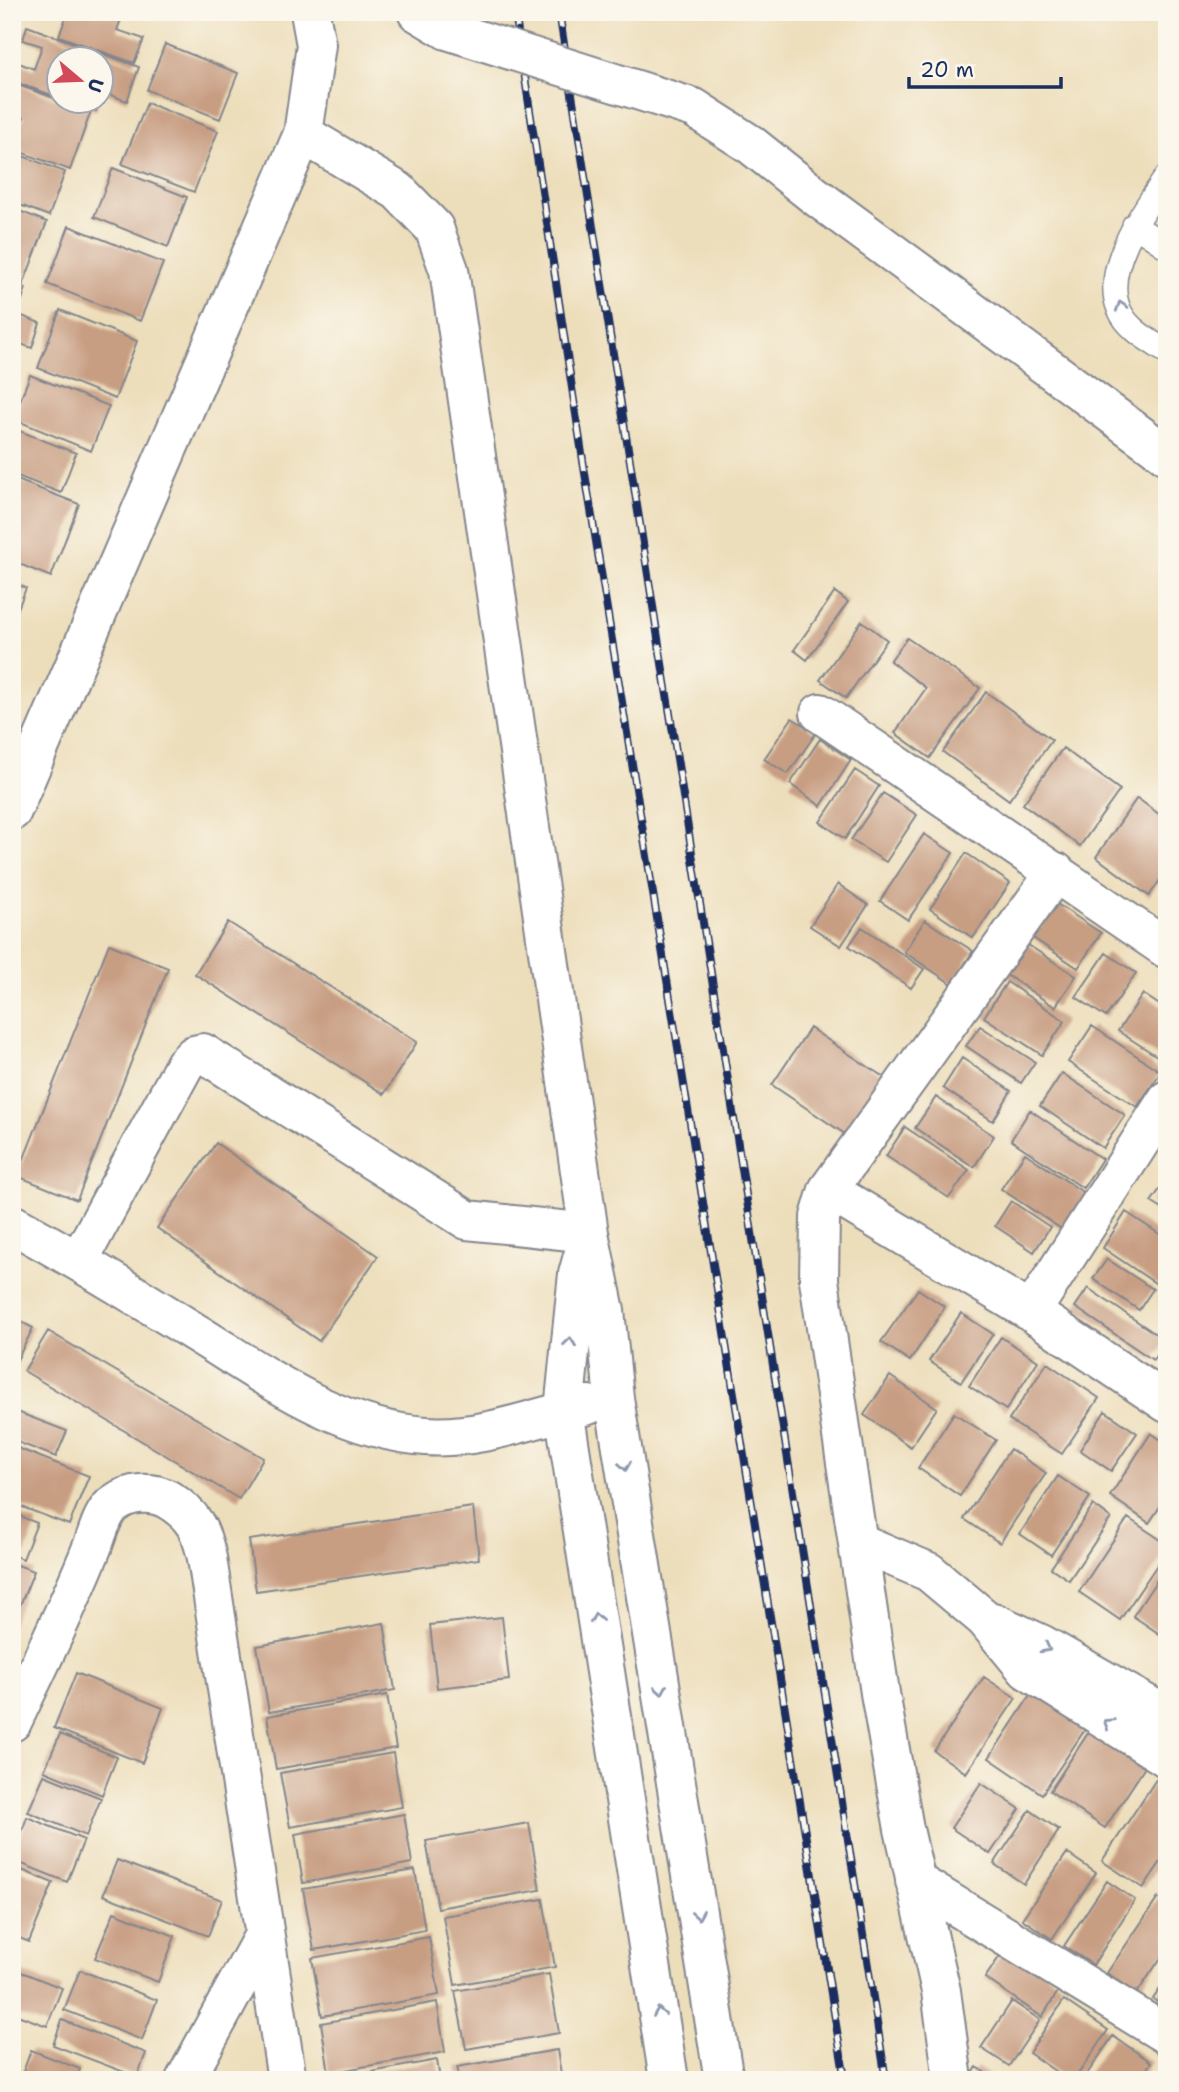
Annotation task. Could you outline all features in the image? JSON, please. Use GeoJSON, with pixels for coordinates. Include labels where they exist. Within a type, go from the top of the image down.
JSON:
{"type":"FeatureCollection","features":[{"type":"Feature","properties":{"kind":"street"},"geometry":{"type":"LineString","coordinates":[[12,811],[303,134],[316,45],[310,12]]}},
{"type":"Feature","properties":{"kind":"street"},"geometry":{"type":"LineString","coordinates":[[418,12],[447,30],[694,108],[750,144],[814,195],[1167,455]]}},
{"type":"Feature","properties":{"kind":"street"},"geometry":{"type":"LineString","coordinates":[[303,134],[398,191],[435,228],[449,270],[589,1233],[605,1311],[614,1398],[724,2080]]}},
{"type":"Feature","properties":{"kind":"street"},"geometry":{"type":"LineString","coordinates":[[820,713],[1167,949]]}},
{"type":"Feature","properties":{"kind":"street"},"geometry":{"type":"LineString","coordinates":[[953,2080],[940,1991],[915,1881],[880,1693],[819,1280],[820,1217],[828,1190],[1056,872]]}},
{"type":"Feature","properties":{"kind":"street"},"geometry":{"type":"LineString","coordinates":[[79,1260],[185,1064],[194,1055],[203,1053],[467,1220],[589,1233]]}},
{"type":"Feature","properties":{"kind":"street"},"geometry":{"type":"LineString","coordinates":[[1031,1312],[1167,1100]]}},
{"type":"Feature","properties":{"kind":"street"},"geometry":{"type":"LineString","coordinates":[[828,1190],[1031,1312],[1167,1403]]}},
{"type":"Feature","properties":{"kind":"street"},"geometry":{"type":"LineString","coordinates":[[12,1224],[79,1260],[288,1389],[347,1420],[427,1436],[469,1435],[614,1398]]}},
{"type":"Feature","properties":{"kind":"street"},"geometry":{"type":"LineString","coordinates":[[589,1233],[578,1274],[564,1410],[670,2080]]}},
{"type":"Feature","properties":{"kind":"street"},"geometry":{"type":"LineString","coordinates":[[12,1722],[76,1590],[104,1518],[114,1503],[145,1493],[162,1497],[185,1509],[201,1530],[207,1558],[287,2080]]}},
{"type":"Feature","properties":{"kind":"street"},"geometry":{"type":"LineString","coordinates":[[858,1542],[929,1572],[985,1619],[1027,1670],[1167,1758]]}},
{"type":"Feature","properties":{"kind":"street"},"geometry":{"type":"LineString","coordinates":[[985,1619],[1041,1644],[1167,1716]]}},
{"type":"Feature","properties":{"kind":"street"},"geometry":{"type":"LineString","coordinates":[[618,1755],[672,1756]]}},
{"type":"Feature","properties":{"kind":"street"},"geometry":{"type":"LineString","coordinates":[[915,1881],[1167,2035]]}},
{"type":"Feature","properties":{"kind":"street"},"geometry":{"type":"LineString","coordinates":[[185,2080],[264,1935]]}},
{"type":"Feature","properties":{"kind":"lane"},"geometry":{"type":"LineString","coordinates":[[1167,176],[1134,225],[1116,280],[1118,309],[1133,329],[1167,352]]}},
{"type":"Feature","properties":{"kind":"lane"},"geometry":{"type":"LineString","coordinates":[[1134,225],[1167,247]]}},
{"type":"Feature","properties":{"kind":"building"},"geometry":{"type":"Polygon","coordinates":[[[68,12],[124,12],[117,30],[144,39],[134,63],[116,57],[116,46],[87,46],[59,36],[68,12]]]}},
{"type":"Feature","properties":{"kind":"building"},"geometry":{"type":"Polygon","coordinates":[[[27,26],[82,46],[46,46],[46,93],[12,81],[14,61],[34,69],[42,46],[23,40],[27,26]]]}},
{"type":"Feature","properties":{"kind":"building"},"geometry":{"type":"Polygon","coordinates":[[[165,44],[238,73],[220,119],[147,90],[165,44]]]}},
{"type":"Feature","properties":{"kind":"building"},"geometry":{"type":"Polygon","coordinates":[[[116,59],[139,67],[127,101],[116,97],[116,59]]]}},
{"type":"Feature","properties":{"kind":"building"},"geometry":{"type":"Polygon","coordinates":[[[12,83],[46,95],[46,116],[89,116],[70,170],[12,149],[24,117],[12,113],[12,83]]]}},
{"type":"Feature","properties":{"kind":"building"},"geometry":{"type":"Polygon","coordinates":[[[147,103],[218,131],[194,192],[122,164],[147,103]]]}},
{"type":"Feature","properties":{"kind":"building"},"geometry":{"type":"Polygon","coordinates":[[[12,152],[65,172],[49,216],[12,202],[12,152]]]}},
{"type":"Feature","properties":{"kind":"building"},"geometry":{"type":"Polygon","coordinates":[[[113,168],[187,197],[168,247],[94,217],[113,168]]]}},
{"type":"Feature","properties":{"kind":"building"},"geometry":{"type":"Polygon","coordinates":[[[12,208],[47,222],[23,285],[12,281],[12,208]]]}},
{"type":"Feature","properties":{"kind":"building"},"geometry":{"type":"Polygon","coordinates":[[[69,226],[163,263],[140,321],[47,284],[69,226]]]}},
{"type":"Feature","properties":{"kind":"building"},"geometry":{"type":"Polygon","coordinates":[[[12,283],[26,288],[17,314],[40,323],[32,348],[12,341],[12,283]]]}},
{"type":"Feature","properties":{"kind":"building"},"geometry":{"type":"Polygon","coordinates":[[[60,310],[137,341],[115,399],[38,368],[60,310]]]}},
{"type":"Feature","properties":{"kind":"building"},"geometry":{"type":"Polygon","coordinates":[[[30,375],[109,406],[91,451],[13,419],[30,375]]]}},
{"type":"Feature","properties":{"kind":"building"},"geometry":{"type":"Polygon","coordinates":[[[12,428],[76,453],[61,493],[12,474],[12,428]]]}},
{"type":"Feature","properties":{"kind":"building"},"geometry":{"type":"Polygon","coordinates":[[[12,478],[79,504],[51,577],[12,561],[12,478]]]}},
{"type":"Feature","properties":{"kind":"building"},"geometry":{"type":"Polygon","coordinates":[[[12,582],[26,588],[12,624],[12,582]]]}},
{"type":"Feature","properties":{"kind":"building"},"geometry":{"type":"Polygon","coordinates":[[[835,592],[848,602],[807,660],[794,650],[835,592]]]}},
{"type":"Feature","properties":{"kind":"building"},"geometry":{"type":"Polygon","coordinates":[[[862,621],[887,640],[846,698],[820,680],[862,621]]]}},
{"type":"Feature","properties":{"kind":"building"},"geometry":{"type":"Polygon","coordinates":[[[907,638],[980,688],[930,758],[895,733],[926,688],[890,661],[907,638]]]}},
{"type":"Feature","properties":{"kind":"building"},"geometry":{"type":"Polygon","coordinates":[[[986,692],[1052,740],[1009,800],[943,752],[986,692]]]}},
{"type":"Feature","properties":{"kind":"building"},"geometry":{"type":"Polygon","coordinates":[[[792,718],[816,733],[788,774],[764,759],[792,718]]]}},
{"type":"Feature","properties":{"kind":"building"},"geometry":{"type":"Polygon","coordinates":[[[820,739],[851,760],[821,806],[790,784],[820,739]]]}},
{"type":"Feature","properties":{"kind":"building"},"geometry":{"type":"Polygon","coordinates":[[[1063,748],[1120,790],[1080,846],[1023,804],[1063,748]]]}},
{"type":"Feature","properties":{"kind":"building"},"geometry":{"type":"Polygon","coordinates":[[[855,770],[879,786],[845,839],[820,822],[855,770]]]}},
{"type":"Feature","properties":{"kind":"building"},"geometry":{"type":"Polygon","coordinates":[[[883,793],[917,815],[886,862],[851,840],[883,793]]]}},
{"type":"Feature","properties":{"kind":"building"},"geometry":{"type":"Polygon","coordinates":[[[1137,798],[1167,820],[1167,870],[1149,896],[1096,857],[1137,798]]]}},
{"type":"Feature","properties":{"kind":"building"},"geometry":{"type":"Polygon","coordinates":[[[924,834],[953,853],[908,920],[880,901],[924,834]]]}},
{"type":"Feature","properties":{"kind":"building"},"geometry":{"type":"Polygon","coordinates":[[[966,853],[1010,883],[973,938],[930,909],[966,853]]]}},
{"type":"Feature","properties":{"kind":"building"},"geometry":{"type":"Polygon","coordinates":[[[838,884],[868,905],[841,946],[810,926],[838,884]]]}},
{"type":"Feature","properties":{"kind":"building"},"geometry":{"type":"Polygon","coordinates":[[[1057,904],[1101,933],[1078,968],[1033,938],[1057,904]]]}},
{"type":"Feature","properties":{"kind":"building"},"geometry":{"type":"Polygon","coordinates":[[[925,920],[973,951],[952,984],[904,952],[925,920]]]}},
{"type":"Feature","properties":{"kind":"building"},"geometry":{"type":"Polygon","coordinates":[[[228,922],[417,1042],[384,1094],[195,974],[228,922]]]}},
{"type":"Feature","properties":{"kind":"building"},"geometry":{"type":"Polygon","coordinates":[[[862,927],[924,969],[911,988],[849,946],[862,927]]]}},
{"type":"Feature","properties":{"kind":"building"},"geometry":{"type":"Polygon","coordinates":[[[1025,943],[1076,976],[1055,1007],[1005,974],[1025,943]]]}},
{"type":"Feature","properties":{"kind":"building"},"geometry":{"type":"Polygon","coordinates":[[[109,944],[168,968],[77,1200],[17,1176],[109,944]]]}},
{"type":"Feature","properties":{"kind":"building"},"geometry":{"type":"Polygon","coordinates":[[[1106,953],[1136,973],[1106,1017],[1076,997],[1106,953]]]}},
{"type":"Feature","properties":{"kind":"building"},"geometry":{"type":"Polygon","coordinates":[[[1007,982],[1065,1021],[1042,1055],[984,1017],[1007,982]]]}},
{"type":"Feature","properties":{"kind":"building"},"geometry":{"type":"Polygon","coordinates":[[[1143,994],[1167,1010],[1167,1054],[1163,1060],[1118,1031],[1143,994]]]}},
{"type":"Feature","properties":{"kind":"building"},"geometry":{"type":"Polygon","coordinates":[[[980,1026],[1035,1062],[1021,1083],[966,1046],[980,1026]]]}},
{"type":"Feature","properties":{"kind":"building"},"geometry":{"type":"Polygon","coordinates":[[[1092,1026],[1161,1072],[1137,1107],[1068,1062],[1092,1026]]]}},
{"type":"Feature","properties":{"kind":"building"},"geometry":{"type":"Polygon","coordinates":[[[810,1028],[888,1080],[851,1138],[772,1085],[810,1028]]]}},
{"type":"Feature","properties":{"kind":"building"},"geometry":{"type":"Polygon","coordinates":[[[962,1058],[1011,1091],[993,1121],[943,1088],[962,1058]]]}},
{"type":"Feature","properties":{"kind":"building"},"geometry":{"type":"Polygon","coordinates":[[[1062,1073],[1125,1115],[1103,1148],[1040,1106],[1062,1073]]]}},
{"type":"Feature","properties":{"kind":"building"},"geometry":{"type":"Polygon","coordinates":[[[936,1097],[994,1136],[974,1167],[915,1128],[936,1097]]]}},
{"type":"Feature","properties":{"kind":"building"},"geometry":{"type":"Polygon","coordinates":[[[1030,1110],[1102,1159],[1083,1188],[1011,1140],[1030,1110]]]}},
{"type":"Feature","properties":{"kind":"building"},"geometry":{"type":"Polygon","coordinates":[[[905,1127],[969,1170],[949,1198],[886,1156],[905,1127]]]}},
{"type":"Feature","properties":{"kind":"building"},"geometry":{"type":"Polygon","coordinates":[[[216,1143],[378,1256],[319,1341],[157,1228],[216,1143]]]}},
{"type":"Feature","properties":{"kind":"building"},"geometry":{"type":"Polygon","coordinates":[[[1025,1153],[1090,1197],[1066,1232],[1001,1189],[1025,1153]]]}},
{"type":"Feature","properties":{"kind":"building"},"geometry":{"type":"Polygon","coordinates":[[[1167,1179],[1167,1212],[1151,1202],[1167,1179]]]}},
{"type":"Feature","properties":{"kind":"building"},"geometry":{"type":"Polygon","coordinates":[[[1011,1201],[1050,1227],[1034,1252],[995,1226],[1011,1201]]]}},
{"type":"Feature","properties":{"kind":"building"},"geometry":{"type":"Polygon","coordinates":[[[1126,1212],[1167,1239],[1167,1291],[1103,1248],[1126,1212]]]}},
{"type":"Feature","properties":{"kind":"building"},"geometry":{"type":"Polygon","coordinates":[[[1107,1259],[1153,1289],[1139,1310],[1093,1279],[1107,1259]]]}},
{"type":"Feature","properties":{"kind":"building"},"geometry":{"type":"Polygon","coordinates":[[[1088,1288],[1166,1341],[1153,1360],[1075,1307],[1088,1288]]]}},
{"type":"Feature","properties":{"kind":"building"},"geometry":{"type":"Polygon","coordinates":[[[918,1289],[945,1307],[910,1361],[881,1342],[918,1289]]]}},
{"type":"Feature","properties":{"kind":"building"},"geometry":{"type":"Polygon","coordinates":[[[961,1313],[993,1334],[961,1382],[929,1361],[961,1313]]]}},
{"type":"Feature","properties":{"kind":"building"},"geometry":{"type":"Polygon","coordinates":[[[12,1317],[33,1328],[12,1370],[12,1317]]]}},
{"type":"Feature","properties":{"kind":"building"},"geometry":{"type":"Polygon","coordinates":[[[48,1331],[263,1458],[239,1499],[24,1371],[48,1331]]]}},
{"type":"Feature","properties":{"kind":"building"},"geometry":{"type":"Polygon","coordinates":[[[1001,1337],[1038,1361],[1006,1410],[969,1386],[1001,1337]]]}},
{"type":"Feature","properties":{"kind":"building"},"geometry":{"type":"Polygon","coordinates":[[[1047,1363],[1099,1398],[1062,1454],[1009,1420],[1047,1363]]]}},
{"type":"Feature","properties":{"kind":"building"},"geometry":{"type":"Polygon","coordinates":[[[890,1376],[937,1408],[911,1447],[864,1415],[890,1376]]]}},
{"type":"Feature","properties":{"kind":"building"},"geometry":{"type":"Polygon","coordinates":[[[12,1410],[67,1431],[56,1457],[12,1440],[12,1410]]]}},
{"type":"Feature","properties":{"kind":"building"},"geometry":{"type":"Polygon","coordinates":[[[1105,1411],[1137,1433],[1111,1471],[1080,1450],[1105,1411]]]}},
{"type":"Feature","properties":{"kind":"building"},"geometry":{"type":"Polygon","coordinates":[[[954,1413],[996,1440],[960,1496],[918,1468],[954,1413]]]}},
{"type":"Feature","properties":{"kind":"building"},"geometry":{"type":"Polygon","coordinates":[[[1151,1433],[1167,1444],[1167,1496],[1149,1523],[1110,1496],[1151,1433]]]}},
{"type":"Feature","properties":{"kind":"building"},"geometry":{"type":"Polygon","coordinates":[[[12,1446],[89,1476],[69,1525],[12,1503],[12,1446]]]}},
{"type":"Feature","properties":{"kind":"building"},"geometry":{"type":"Polygon","coordinates":[[[1010,1449],[1046,1473],[1000,1543],[964,1519],[1010,1449]]]}},
{"type":"Feature","properties":{"kind":"building"},"geometry":{"type":"Polygon","coordinates":[[[1058,1476],[1090,1497],[1051,1555],[1020,1534],[1058,1476]]]}},
{"type":"Feature","properties":{"kind":"building"},"geometry":{"type":"Polygon","coordinates":[[[1093,1505],[1111,1518],[1069,1580],[1051,1568],[1093,1505]]]}},
{"type":"Feature","properties":{"kind":"building"},"geometry":{"type":"Polygon","coordinates":[[[473,1507],[479,1559],[256,1591],[249,1540],[473,1507]]]}},
{"type":"Feature","properties":{"kind":"building"},"geometry":{"type":"Polygon","coordinates":[[[12,1513],[37,1523],[23,1559],[12,1555],[12,1513]]]}},
{"type":"Feature","properties":{"kind":"building"},"geometry":{"type":"Polygon","coordinates":[[[1128,1518],[1167,1544],[1167,1550],[1120,1620],[1079,1592],[1128,1518]]]}},
{"type":"Feature","properties":{"kind":"building"},"geometry":{"type":"Polygon","coordinates":[[[12,1563],[34,1571],[12,1625],[12,1563]]]}},
{"type":"Feature","properties":{"kind":"building"},"geometry":{"type":"Polygon","coordinates":[[[1167,1565],[1167,1639],[1133,1616],[1167,1565]]]}},
{"type":"Feature","properties":{"kind":"building"},"geometry":{"type":"Polygon","coordinates":[[[502,1617],[509,1680],[437,1688],[430,1625],[502,1617]]]}},
{"type":"Feature","properties":{"kind":"building"},"geometry":{"type":"Polygon","coordinates":[[[384,1623],[395,1690],[269,1712],[257,1646],[384,1623]]]}},
{"type":"Feature","properties":{"kind":"building"},"geometry":{"type":"Polygon","coordinates":[[[76,1673],[163,1708],[142,1763],[54,1728],[76,1673]]]}},
{"type":"Feature","properties":{"kind":"building"},"geometry":{"type":"Polygon","coordinates":[[[984,1677],[1016,1698],[966,1773],[934,1751],[984,1677]]]}},
{"type":"Feature","properties":{"kind":"building"},"geometry":{"type":"Polygon","coordinates":[[[1038,1684],[1092,1719],[1042,1794],[989,1758],[1038,1684]]]}},
{"type":"Feature","properties":{"kind":"building"},"geometry":{"type":"Polygon","coordinates":[[[387,1695],[396,1748],[276,1769],[267,1716],[387,1695]]]}},
{"type":"Feature","properties":{"kind":"building"},"geometry":{"type":"Polygon","coordinates":[[[1094,1724],[1149,1761],[1105,1828],[1050,1791],[1094,1724]]]}},
{"type":"Feature","properties":{"kind":"building"},"geometry":{"type":"Polygon","coordinates":[[[60,1734],[117,1757],[102,1795],[44,1771],[60,1734]]]}},
{"type":"Feature","properties":{"kind":"building"},"geometry":{"type":"Polygon","coordinates":[[[393,1753],[402,1807],[290,1827],[280,1773],[393,1753]]]}},
{"type":"Feature","properties":{"kind":"building"},"geometry":{"type":"Polygon","coordinates":[[[44,1775],[101,1798],[86,1836],[28,1812],[44,1775]]]}},
{"type":"Feature","properties":{"kind":"building"},"geometry":{"type":"Polygon","coordinates":[[[1159,1775],[1167,1781],[1167,1853],[1143,1888],[1102,1861],[1159,1775]]]}},
{"type":"Feature","properties":{"kind":"building"},"geometry":{"type":"Polygon","coordinates":[[[981,1783],[1020,1809],[990,1854],[951,1828],[981,1783]]]}},
{"type":"Feature","properties":{"kind":"building"},"geometry":{"type":"Polygon","coordinates":[[[1030,1810],[1059,1830],[1024,1884],[994,1864],[1030,1810]]]}},
{"type":"Feature","properties":{"kind":"building"},"geometry":{"type":"Polygon","coordinates":[[[404,1814],[412,1863],[303,1883],[295,1834],[404,1814]]]}},
{"type":"Feature","properties":{"kind":"building"},"geometry":{"type":"Polygon","coordinates":[[[27,1817],[84,1840],[67,1882],[12,1860],[27,1817]]]}},
{"type":"Feature","properties":{"kind":"building"},"geometry":{"type":"Polygon","coordinates":[[[529,1823],[540,1890],[438,1908],[426,1841],[529,1823]]]}},
{"type":"Feature","properties":{"kind":"building"},"geometry":{"type":"Polygon","coordinates":[[[1067,1853],[1096,1873],[1052,1939],[1022,1919],[1067,1853]]]}},
{"type":"Feature","properties":{"kind":"building"},"geometry":{"type":"Polygon","coordinates":[[[117,1860],[222,1900],[208,1936],[103,1895],[117,1860]]]}},
{"type":"Feature","properties":{"kind":"building"},"geometry":{"type":"Polygon","coordinates":[[[12,1866],[53,1883],[29,1942],[12,1935],[12,1866]]]}},
{"type":"Feature","properties":{"kind":"building"},"geometry":{"type":"Polygon","coordinates":[[[415,1870],[425,1930],[314,1950],[303,1889],[415,1870]]]}},
{"type":"Feature","properties":{"kind":"building"},"geometry":{"type":"Polygon","coordinates":[[[1107,1881],[1135,1900],[1093,1965],[1064,1946],[1107,1881]]]}},
{"type":"Feature","properties":{"kind":"building"},"geometry":{"type":"Polygon","coordinates":[[[1158,1898],[1167,1904],[1167,1949],[1137,1993],[1107,1973],[1158,1898]]]}},
{"type":"Feature","properties":{"kind":"building"},"geometry":{"type":"Polygon","coordinates":[[[543,1899],[555,1967],[455,1985],[443,1916],[543,1899]]]}},
{"type":"Feature","properties":{"kind":"building"},"geometry":{"type":"Polygon","coordinates":[[[114,1912],[175,1936],[158,1982],[95,1958],[114,1912]]]}},
{"type":"Feature","properties":{"kind":"building"},"geometry":{"type":"Polygon","coordinates":[[[429,1937],[439,1995],[322,2016],[312,1958],[429,1937]]]}},
{"type":"Feature","properties":{"kind":"building"},"geometry":{"type":"Polygon","coordinates":[[[1006,1947],[1062,1985],[1042,2017],[985,1978],[1006,1947]]]}},
{"type":"Feature","properties":{"kind":"building"},"geometry":{"type":"Polygon","coordinates":[[[14,1969],[62,1988],[47,2026],[12,2013],[14,1969]]]}},
{"type":"Feature","properties":{"kind":"building"},"geometry":{"type":"Polygon","coordinates":[[[80,1970],[157,2000],[142,2040],[64,2010],[80,1970]]]}},
{"type":"Feature","properties":{"kind":"building"},"geometry":{"type":"Polygon","coordinates":[[[549,1974],[559,2033],[466,2049],[455,1991],[549,1974]]]}},
{"type":"Feature","properties":{"kind":"building"},"geometry":{"type":"Polygon","coordinates":[[[1167,1979],[1167,2008],[1153,1999],[1167,1979]]]}},
{"type":"Feature","properties":{"kind":"building"},"geometry":{"type":"Polygon","coordinates":[[[1064,2000],[1108,2030],[1074,2080],[1068,2080],[1029,2053],[1064,2000]]]}},
{"type":"Feature","properties":{"kind":"building"},"geometry":{"type":"Polygon","coordinates":[[[1012,2001],[1040,2020],[1009,2066],[981,2048],[1012,2001]]]}},
{"type":"Feature","properties":{"kind":"building"},"geometry":{"type":"Polygon","coordinates":[[[437,2002],[445,2052],[329,2073],[321,2023],[437,2002]]]}},
{"type":"Feature","properties":{"kind":"building"},"geometry":{"type":"Polygon","coordinates":[[[62,2020],[146,2053],[137,2077],[53,2045],[62,2020]]]}},
{"type":"Feature","properties":{"kind":"building"},"geometry":{"type":"Polygon","coordinates":[[[1113,2036],[1151,2062],[1140,2080],[1083,2080],[1113,2036]]]}},
{"type":"Feature","properties":{"kind":"building"},"geometry":{"type":"Polygon","coordinates":[[[31,2050],[80,2069],[76,2080],[20,2080],[31,2050]]]}},
{"type":"Feature","properties":{"kind":"building"},"geometry":{"type":"Polygon","coordinates":[[[557,2050],[562,2080],[460,2080],[457,2067],[557,2050]]]}},
{"type":"Feature","properties":{"kind":"building"},"geometry":{"type":"Polygon","coordinates":[[[437,2060],[440,2080],[338,2080],[338,2078],[437,2060]]]}},
{"type":"Feature","properties":{"kind":"building"},"geometry":{"type":"Polygon","coordinates":[[[977,2067],[996,2080],[969,2080],[977,2067]]]}},
{"type":"Feature","properties":{"kind":"railway"},"geometry":{"type":"LineString","coordinates":[[515,12],[584,467],[845,2080]]}},
{"type":"Feature","properties":{"kind":"railway"},"geometry":{"type":"LineString","coordinates":[[559,12],[886,2080]]}}]}
